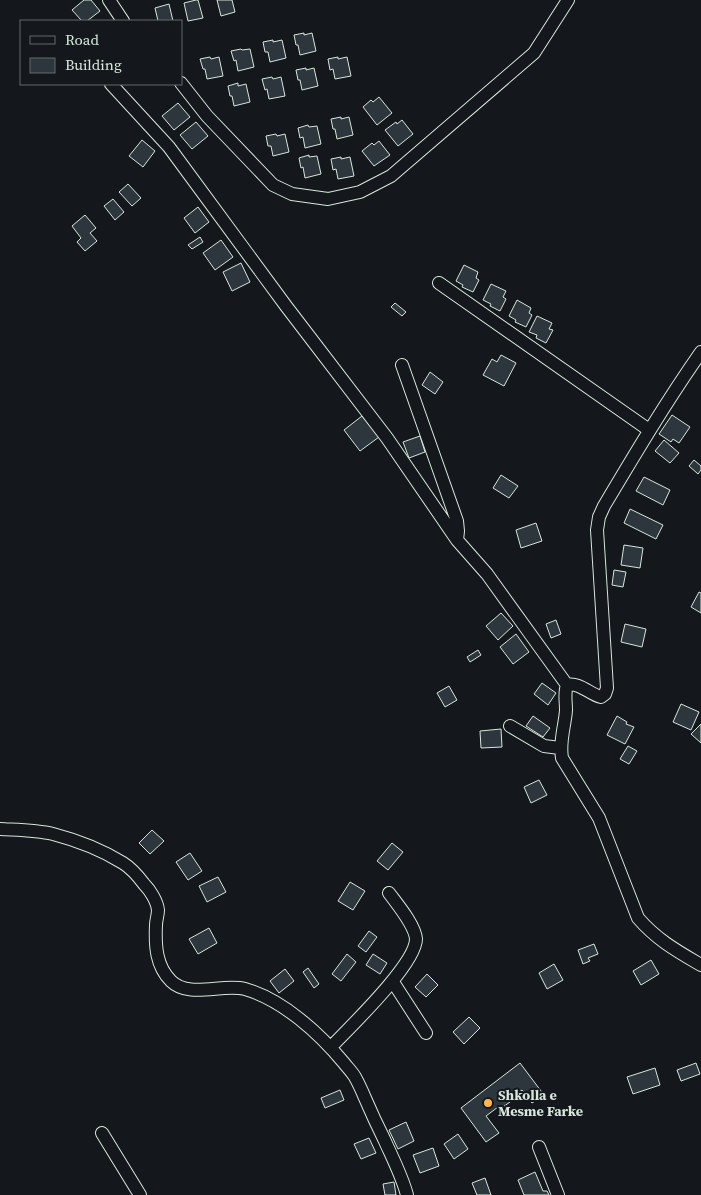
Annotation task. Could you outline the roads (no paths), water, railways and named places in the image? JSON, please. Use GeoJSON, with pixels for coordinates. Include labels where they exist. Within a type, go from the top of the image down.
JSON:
{"type":"FeatureCollection","features":[{"type":"Feature","properties":{"kind":"street"},"geometry":{"type":"LineString","coordinates":[[110,0],[122,20]]}},
{"type":"Feature","properties":{"kind":"street"},"geometry":{"type":"LineString","coordinates":[[182,84],[207,116],[273,185],[292,194],[328,199],[344,196],[360,192],[391,176],[534,53],[568,0]]}},
{"type":"Feature","properties":{"kind":"street"},"geometry":{"type":"LineString","coordinates":[[112,85],[169,147],[286,306],[387,438],[457,540],[487,574],[567,686]]}},
{"type":"Feature","properties":{"kind":"street"},"geometry":{"type":"LineString","coordinates":[[439,283],[650,430]]}},
{"type":"Feature","properties":{"kind":"street"},"geometry":{"type":"LineString","coordinates":[[567,686],[572,684],[580,686],[601,697],[605,694],[597,530],[599,517],[650,430],[701,352]]}},
{"type":"Feature","properties":{"kind":"street"},"geometry":{"type":"LineString","coordinates":[[402,366],[457,521],[457,540]]}},
{"type":"Feature","properties":{"kind":"street"},"geometry":{"type":"LineString","coordinates":[[567,686],[565,690],[566,711],[560,748],[562,758],[599,818],[638,918],[660,940],[701,965]]}},
{"type":"Feature","properties":{"kind":"street"},"geometry":{"type":"LineString","coordinates":[[510,726],[544,746],[560,748]]}},
{"type":"Feature","properties":{"kind":"street"},"geometry":{"type":"LineString","coordinates":[[0,829],[52,834],[82,843],[124,863],[136,874],[156,903],[158,910],[155,941],[157,957],[172,982],[178,986],[194,990],[232,988],[254,992],[300,1019],[355,1076],[407,1195]]}},
{"type":"Feature","properties":{"kind":"street"},"geometry":{"type":"LineString","coordinates":[[330,1048],[393,982],[414,950],[416,940],[414,931],[388,893]]}},
{"type":"Feature","properties":{"kind":"street"},"geometry":{"type":"LineString","coordinates":[[393,982],[426,1033]]}},
{"type":"Feature","properties":{"kind":"street"},"geometry":{"type":"LineString","coordinates":[[102,1133],[140,1195]]}},
{"type":"Feature","properties":{"kind":"street"},"geometry":{"type":"LineString","coordinates":[[539,1147],[558,1195]]}},
{"type":"Feature","properties":{"kind":"place","name":"Shkolla e Mesme Farke"},"geometry":{"type":"Point","coordinates":[488,1103]}}]}
